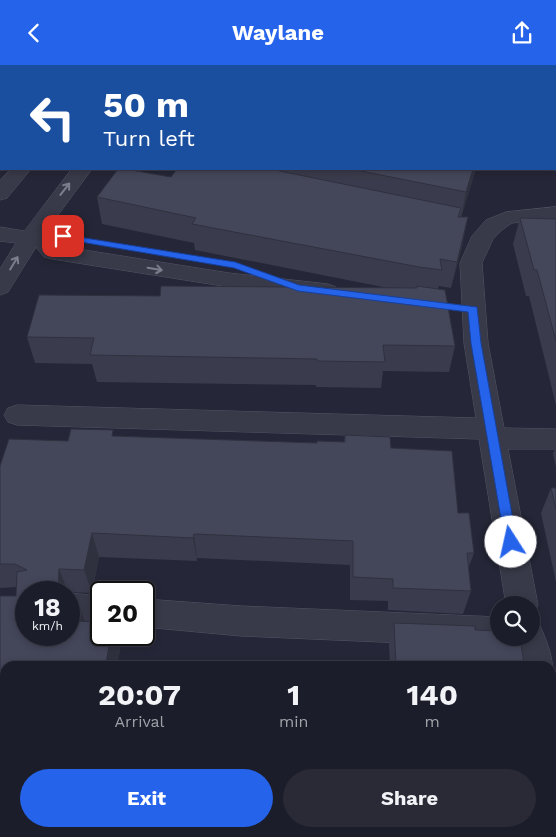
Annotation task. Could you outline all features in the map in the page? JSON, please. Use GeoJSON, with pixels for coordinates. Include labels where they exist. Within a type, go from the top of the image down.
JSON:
{"type":"FeatureCollection","features":[{"type":"Feature","properties":{"kind":"street"},"geometry":{"type":"LineString","coordinates":[[0,194],[20,170]]}},
{"type":"Feature","properties":{"kind":"street"},"geometry":{"type":"LineString","coordinates":[[0,287],[36,240],[81,170]]}},
{"type":"Feature","properties":{"kind":"street"},"geometry":{"type":"LineString","coordinates":[[520,596],[476,343],[464,309],[471,263],[477,247],[478,230],[494,225],[506,218],[556,213]]}},
{"type":"Feature","properties":{"kind":"street"},"geometry":{"type":"LineString","coordinates":[[0,234],[36,240],[63,236],[123,261],[136,282],[223,295],[298,288],[347,294]]}},
{"type":"Feature","properties":{"kind":"street"},"geometry":{"type":"LineString","coordinates":[[36,240],[52,252],[123,261],[235,265],[298,288]]}},
{"type":"Feature","properties":{"kind":"street"},"geometry":{"type":"LineString","coordinates":[[17,415],[491,433],[556,439]]}},
{"type":"Feature","properties":{"kind":"street"},"geometry":{"type":"LineString","coordinates":[[155,614],[241,621],[490,632]]}},
{"type":"Feature","properties":{"kind":"street"},"geometry":{"type":"LineString","coordinates":[[532,646],[538,661]]}},
{"type":"Feature","properties":{"kind":"building"},"geometry":{"type":"Polygon","coordinates":[[[117,170],[131,170],[171,177],[176,170],[275,170],[461,208],[458,217],[468,217],[457,262],[440,259],[442,270],[192,224],[196,218],[97,197],[117,170]]]}},
{"type":"Feature","properties":{"kind":"building"},"geometry":{"type":"Polygon","coordinates":[[[356,170],[473,170],[466,192],[356,170]]]}},
{"type":"Feature","properties":{"kind":"building"},"geometry":{"type":"Polygon","coordinates":[[[520,218],[556,219],[556,341],[537,270],[534,270],[520,218]]]}},
{"type":"Feature","properties":{"kind":"building"},"geometry":{"type":"Polygon","coordinates":[[[161,286],[417,288],[417,286],[445,290],[455,346],[383,345],[385,362],[317,361],[317,359],[90,355],[94,338],[27,337],[39,295],[160,296],[161,286]]]}},
{"type":"Feature","properties":{"kind":"building"},"geometry":{"type":"Polygon","coordinates":[[[71,429],[113,430],[112,436],[317,443],[317,441],[345,442],[345,435],[390,437],[391,448],[452,451],[458,513],[469,513],[474,553],[467,553],[471,591],[393,588],[393,579],[353,577],[353,541],[194,534],[193,538],[92,533],[84,570],[59,569],[58,581],[17,581],[17,572],[27,570],[15,564],[0,564],[0,466],[9,439],[68,441],[71,429]]]}},
{"type":"Feature","properties":{"kind":"building"},"geometry":{"type":"Polygon","coordinates":[[[551,488],[556,488],[556,509],[551,488]]]}},
{"type":"Feature","properties":{"kind":"building"},"geometry":{"type":"Polygon","coordinates":[[[0,596],[15,596],[15,646],[80,646],[80,621],[90,622],[90,646],[109,646],[106,661],[0,661],[0,596]]]}},
{"type":"Feature","properties":{"kind":"building"},"geometry":{"type":"Polygon","coordinates":[[[394,623],[475,626],[475,630],[490,631],[490,646],[521,646],[524,661],[396,661],[394,623]]]}},
{"type":"Feature","properties":{"kind":"route"},"geometry":{"type":"LineString","coordinates":[[63,236],[235,265],[298,288],[473,310],[476,343],[490,429],[511,542]]}}]}
